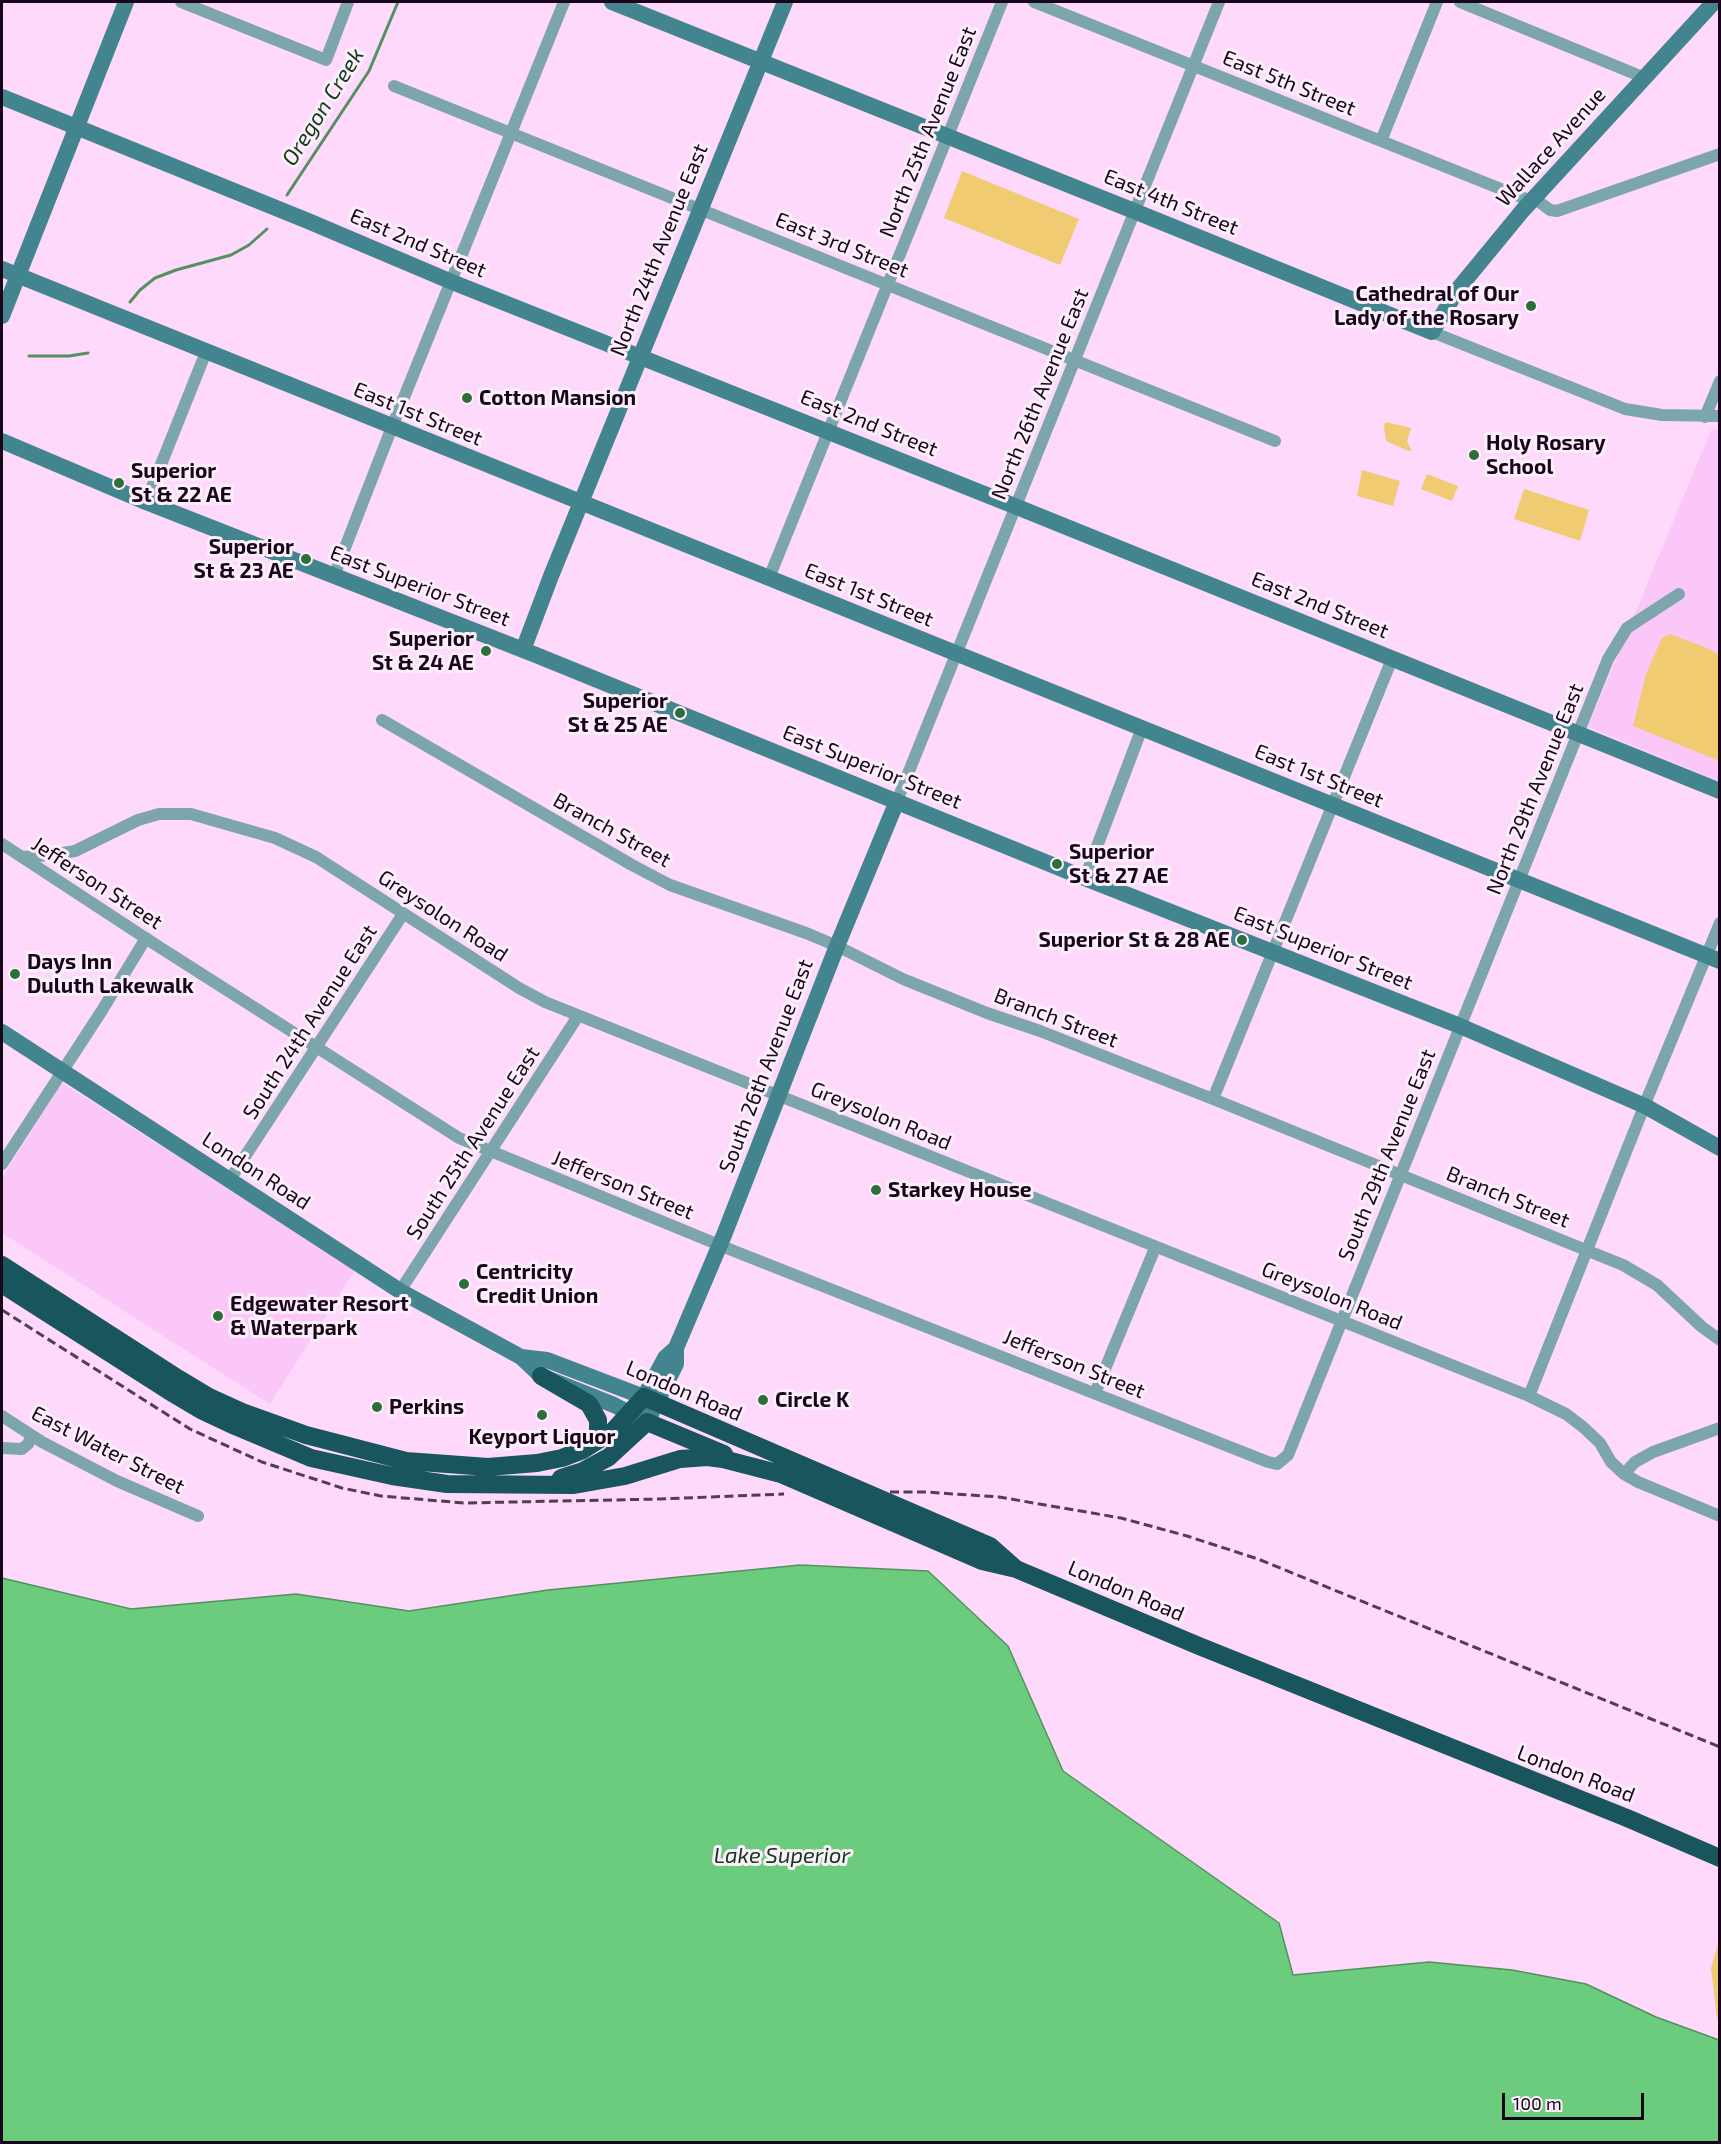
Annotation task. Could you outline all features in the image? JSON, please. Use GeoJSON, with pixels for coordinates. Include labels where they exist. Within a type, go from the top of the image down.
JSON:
{"type":"FeatureCollection","features":[{"type":"Feature","properties":{"kind":"highway"},"geometry":{"type":"LineString","coordinates":[[2,1266],[209,1397],[242,1412],[306,1435],[406,1461],[488,1467],[537,1463],[562,1458],[584,1450],[613,1431],[630,1413],[651,1400]]}},
{"type":"Feature","properties":{"kind":"highway"},"geometry":{"type":"LineString","coordinates":[[2,1284],[201,1410],[311,1458],[392,1476],[447,1484],[574,1485],[610,1479],[693,1457],[723,1459],[781,1474],[982,1561],[1016,1569]]}},
{"type":"Feature","properties":{"kind":"highway"},"geometry":{"type":"LineString","coordinates":[[542,1376],[589,1404],[598,1420],[598,1435],[584,1450]]}},
{"type":"Feature","properties":{"kind":"highway","name":"London Road"},"geometry":{"type":"LineString","coordinates":[[651,1400],[990,1546],[1016,1569],[1199,1646],[1627,1818],[1719,1858]]}},
{"type":"Feature","properties":{"kind":"highway"},"geometry":{"type":"LineString","coordinates":[[530,1484],[583,1471],[609,1457],[648,1422]]}},
{"type":"Feature","properties":{"kind":"highway","name":"London Road"},"geometry":{"type":"LineString","coordinates":[[648,1422],[740,1461],[781,1474]]}},
{"type":"Feature","properties":{"kind":"street"},"geometry":{"type":"LineString","coordinates":[[2,316],[126,2]]}},
{"type":"Feature","properties":{"kind":"street"},"geometry":{"type":"LineString","coordinates":[[182,2],[326,60],[348,2]]}},
{"type":"Feature","properties":{"kind":"street"},"geometry":{"type":"LineString","coordinates":[[334,576],[564,2]]}},
{"type":"Feature","properties":{"kind":"street","name":"East 4th Street"},"geometry":{"type":"LineString","coordinates":[[612,2],[1624,409],[1653,414],[1719,416]]}},
{"type":"Feature","properties":{"kind":"street","name":"North 24th Avenue East"},"geometry":{"type":"LineString","coordinates":[[523,650],[784,2]]}},
{"type":"Feature","properties":{"kind":"street","name":"North 25th Avenue East"},"geometry":{"type":"LineString","coordinates":[[769,578],[1002,2]]}},
{"type":"Feature","properties":{"kind":"street","name":"East 5th Street"},"geometry":{"type":"LineString","coordinates":[[1034,2],[1532,200],[1550,210],[1557,211],[1719,154]]}},
{"type":"Feature","properties":{"kind":"street","name":"North 26th Avenue East"},"geometry":{"type":"LineString","coordinates":[[897,801],[1219,2]]}},
{"type":"Feature","properties":{"kind":"street"},"geometry":{"type":"LineString","coordinates":[[1381,141],[1437,2]]}},
{"type":"Feature","properties":{"kind":"street"},"geometry":{"type":"LineString","coordinates":[[1460,2],[1645,78]]}},
{"type":"Feature","properties":{"kind":"street","name":"Wallace Avenue"},"geometry":{"type":"LineString","coordinates":[[1432,332],[1458,289],[1532,200],[1714,2]]}},
{"type":"Feature","properties":{"kind":"street","name":"East 3rd Street"},"geometry":{"type":"LineString","coordinates":[[394,86],[1275,441]]}},
{"type":"Feature","properties":{"kind":"street","name":"East 2nd Street"},"geometry":{"type":"LineString","coordinates":[[2,98],[297,216],[452,282],[1015,506],[1719,791]]}},
{"type":"Feature","properties":{"kind":"street","name":"East 1st Street"},"geometry":{"type":"LineString","coordinates":[[2,269],[580,504],[1713,958]]}},
{"type":"Feature","properties":{"kind":"street"},"geometry":{"type":"LineString","coordinates":[[146,502],[206,352]]}},
{"type":"Feature","properties":{"kind":"street"},"geometry":{"type":"LineString","coordinates":[[1705,417],[1719,381]]}},
{"type":"Feature","properties":{"kind":"street","name":"East Superior Street"},"geometry":{"type":"LineString","coordinates":[[2,441],[146,502],[523,650],[1084,878],[1460,1026],[1645,1106],[1719,1148]]}},
{"type":"Feature","properties":{"kind":"street","name":"North 29th Avenue East"},"geometry":{"type":"LineString","coordinates":[[1460,1026],[1608,659],[1623,632],[1642,616],[1679,594]]}},
{"type":"Feature","properties":{"kind":"street"},"geometry":{"type":"LineString","coordinates":[[1214,1099],[1392,659]]}},
{"type":"Feature","properties":{"kind":"street","name":"Branch Street"},"geometry":{"type":"LineString","coordinates":[[382,720],[659,879],[837,946],[903,979],[1214,1099],[1588,1250],[1644,1276],[1719,1340]]}},
{"type":"Feature","properties":{"kind":"street"},"geometry":{"type":"LineString","coordinates":[[1084,878],[1142,728]]}},
{"type":"Feature","properties":{"kind":"street","name":"South 26th Avenue East"},"geometry":{"type":"LineString","coordinates":[[648,1422],[651,1400],[676,1364],[676,1348],[720,1245],[837,946],[897,801]]}},
{"type":"Feature","properties":{"kind":"street","name":"Greysolon Road"},"geometry":{"type":"LineString","coordinates":[[22,857],[75,851],[150,816],[182,813],[286,843],[316,857],[519,988],[578,1016],[1529,1396],[1566,1414],[1583,1427],[1600,1443],[1611,1462],[1624,1474],[1719,1516]]}},
{"type":"Feature","properties":{"kind":"street","name":"Jefferson Street"},"geometry":{"type":"LineString","coordinates":[[2,844],[459,1138],[720,1245],[1268,1462],[1279,1463]]}},
{"type":"Feature","properties":{"kind":"street","name":"South 24th Avenue East"},"geometry":{"type":"LineString","coordinates":[[229,1181],[404,914]]}},
{"type":"Feature","properties":{"kind":"street"},"geometry":{"type":"LineString","coordinates":[[1529,1396],[1645,1106],[1713,958],[1719,923]]}},
{"type":"Feature","properties":{"kind":"street"},"geometry":{"type":"LineString","coordinates":[[2,1164],[101,1012],[146,938]]}},
{"type":"Feature","properties":{"kind":"street","name":"South 25th Avenue East"},"geometry":{"type":"LineString","coordinates":[[400,1291],[578,1016]]}},
{"type":"Feature","properties":{"kind":"street","name":"South 29th Avenue East"},"geometry":{"type":"LineString","coordinates":[[1279,1463],[1288,1455],[1460,1026]]}},
{"type":"Feature","properties":{"kind":"street","name":"London Road"},"geometry":{"type":"LineString","coordinates":[[2,1032],[400,1291],[521,1357],[542,1376],[614,1405],[648,1422]]}},
{"type":"Feature","properties":{"kind":"street"},"geometry":{"type":"LineString","coordinates":[[1095,1393],[1155,1248]]}},
{"type":"Feature","properties":{"kind":"street","name":"London Road"},"geometry":{"type":"LineString","coordinates":[[521,1357],[547,1360],[651,1400]]}},
{"type":"Feature","properties":{"kind":"street","name":"East Water Street"},"geometry":{"type":"LineString","coordinates":[[2,1416],[32,1436],[117,1481],[198,1516]]}},
{"type":"Feature","properties":{"kind":"street"},"geometry":{"type":"LineString","coordinates":[[1624,1474],[1635,1462],[1656,1451],[1719,1428]]}},
{"type":"Feature","properties":{"kind":"street"},"geometry":{"type":"LineString","coordinates":[[2,1448],[22,1449],[32,1436]]}},
{"type":"Feature","properties":{"kind":"shaded area"},"geometry":{"type":"Polygon","coordinates":[[[962,171],[1079,219],[1060,265],[944,218],[962,171]]]}},
{"type":"Feature","properties":{"kind":"shaded area"},"geometry":{"type":"Polygon","coordinates":[[[1386,422],[1411,428],[1407,441],[1412,451],[1386,441],[1384,426],[1386,422]]]}},
{"type":"Feature","properties":{"kind":"shaded area"},"geometry":{"type":"Polygon","coordinates":[[[1719,429],[1719,781],[1588,727],[1711,430],[1719,429]]]}},
{"type":"Feature","properties":{"kind":"shaded area"},"geometry":{"type":"Polygon","coordinates":[[[1362,470],[1400,481],[1393,506],[1357,496],[1362,470]]]}},
{"type":"Feature","properties":{"kind":"shaded area"},"geometry":{"type":"Polygon","coordinates":[[[1427,474],[1458,486],[1452,501],[1421,489],[1427,474]]]}},
{"type":"Feature","properties":{"kind":"shaded area"},"geometry":{"type":"Polygon","coordinates":[[[1524,489],[1589,510],[1580,541],[1514,519],[1524,489]]]}},
{"type":"Feature","properties":{"kind":"shaded area"},"geometry":{"type":"Polygon","coordinates":[[[1670,634],[1719,655],[1719,761],[1633,726],[1646,674],[1662,638],[1670,634]]]}},
{"type":"Feature","properties":{"kind":"shaded area"},"geometry":{"type":"Polygon","coordinates":[[[62,1083],[355,1270],[270,1404],[2,1233],[2,1178],[62,1083]]]}},
{"type":"Feature","properties":{"kind":"shaded area"},"geometry":{"type":"Polygon","coordinates":[[[1719,1941],[1720,2021],[1717,2018],[1711,1968],[1719,1941]]]}},
{"type":"Feature","properties":{"kind":"water","name":"Lake Superior"},"geometry":{"type":"Polygon","coordinates":[[[800,1565],[928,1571],[1008,1646],[1063,1771],[1279,1923],[1293,1975],[1429,1962],[1512,1970],[1586,1984],[1656,2017],[1719,2040],[1719,2142],[2,2142],[2,1578],[131,1609],[296,1594],[409,1611],[548,1590],[800,1565]]]}},
{"type":"Feature","properties":{"kind":"waterway","name":"Oregon Creek"},"geometry":{"type":"LineString","coordinates":[[287,195],[369,71],[398,2]]}},
{"type":"Feature","properties":{"kind":"waterway","name":"Oregon Creek"},"geometry":{"type":"LineString","coordinates":[[130,302],[155,278],[231,255],[249,245],[267,229]]}},
{"type":"Feature","properties":{"kind":"waterway","name":"Oregon Creek"},"geometry":{"type":"LineString","coordinates":[[29,356],[69,356],[88,353]]}},
{"type":"Feature","properties":{"kind":"railway"},"geometry":{"type":"LineString","coordinates":[[2,1310],[190,1429],[262,1462],[342,1488],[381,1496],[464,1503],[784,1494]]}},
{"type":"Feature","properties":{"kind":"railway"},"geometry":{"type":"LineString","coordinates":[[890,1492],[999,1497],[1121,1518],[1187,1536],[1258,1559],[1720,1747]]}},
{"type":"Feature","properties":{"kind":"place","name":"Cathedral of Our Lady of the Rosary"},"geometry":{"type":"Point","coordinates":[1531,306]}},
{"type":"Feature","properties":{"kind":"place","name":"Cotton Mansion"},"geometry":{"type":"Point","coordinates":[467,398]}},
{"type":"Feature","properties":{"kind":"place","name":"Holy Rosary School"},"geometry":{"type":"Point","coordinates":[1474,455]}},
{"type":"Feature","properties":{"kind":"place","name":"Superior St & 22 AE"},"geometry":{"type":"Point","coordinates":[119,483]}},
{"type":"Feature","properties":{"kind":"place","name":"Superior St & 23 AE"},"geometry":{"type":"Point","coordinates":[306,559]}},
{"type":"Feature","properties":{"kind":"place","name":"Superior St & 24 AE"},"geometry":{"type":"Point","coordinates":[486,651]}},
{"type":"Feature","properties":{"kind":"place","name":"Superior St & 25 AE"},"geometry":{"type":"Point","coordinates":[680,713]}},
{"type":"Feature","properties":{"kind":"place","name":"Superior St & 27 AE"},"geometry":{"type":"Point","coordinates":[1057,864]}},
{"type":"Feature","properties":{"kind":"place","name":"Superior St & 28 AE"},"geometry":{"type":"Point","coordinates":[1242,940]}},
{"type":"Feature","properties":{"kind":"place","name":"Days Inn Duluth Lakewalk"},"geometry":{"type":"Point","coordinates":[15,974]}},
{"type":"Feature","properties":{"kind":"place","name":"Starkey House"},"geometry":{"type":"Point","coordinates":[876,1190]}},
{"type":"Feature","properties":{"kind":"place","name":"Centricity Credit Union"},"geometry":{"type":"Point","coordinates":[464,1284]}},
{"type":"Feature","properties":{"kind":"place","name":"Edgewater Resort & Waterpark"},"geometry":{"type":"Point","coordinates":[218,1316]}},
{"type":"Feature","properties":{"kind":"place","name":"Circle K"},"geometry":{"type":"Point","coordinates":[763,1400]}},
{"type":"Feature","properties":{"kind":"place","name":"Perkins"},"geometry":{"type":"Point","coordinates":[377,1407]}},
{"type":"Feature","properties":{"kind":"place","name":"Keyport Liquor"},"geometry":{"type":"Point","coordinates":[542,1415]}}]}
